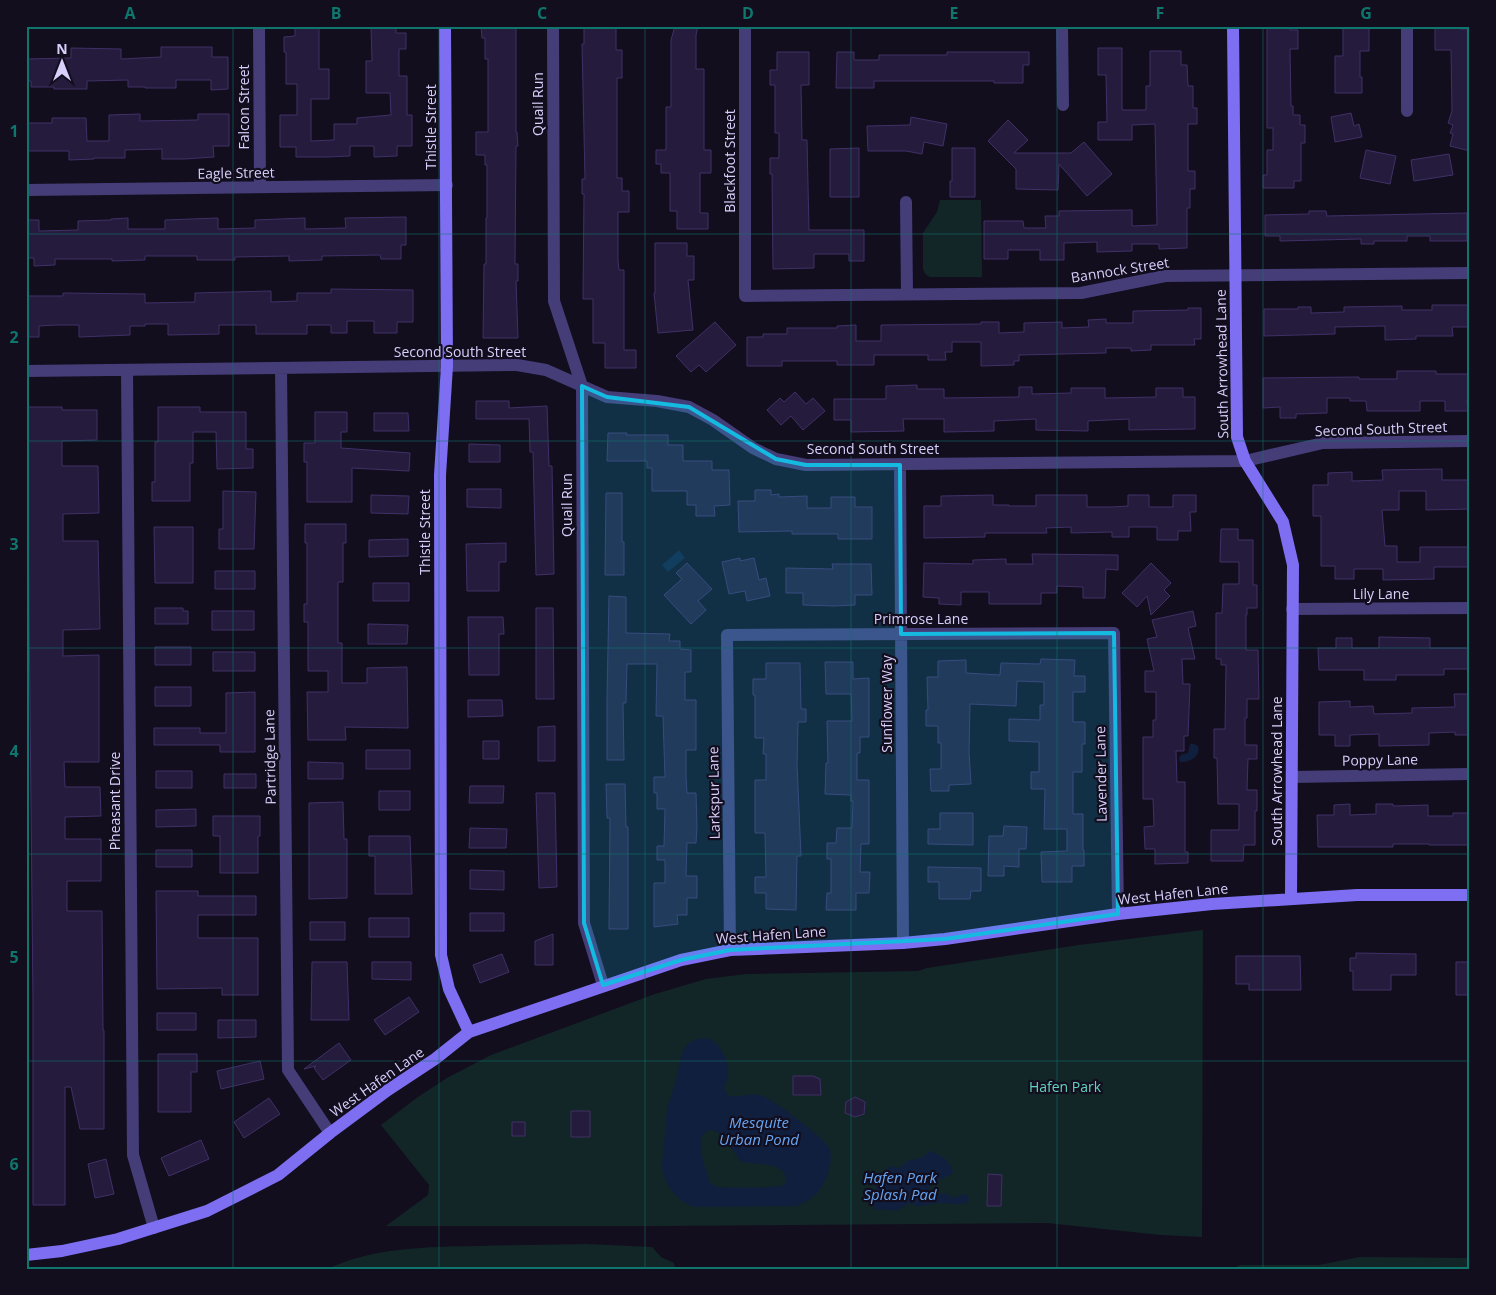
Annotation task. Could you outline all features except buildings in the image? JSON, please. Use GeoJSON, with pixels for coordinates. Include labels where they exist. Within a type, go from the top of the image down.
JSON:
{"type":"FeatureCollection","features":[{"type":"Feature","properties":{"kind":"street","name":"Falcon Street"},"geometry":{"type":"LineString","coordinates":[[259,26],[260,187]]}},
{"type":"Feature","properties":{"kind":"street","name":"Thistle Street"},"geometry":{"type":"LineString","coordinates":[[445,26],[447,366],[440,475],[441,955],[449,989],[469,1032]]}},
{"type":"Feature","properties":{"kind":"street","name":"Quail Run"},"geometry":{"type":"LineString","coordinates":[[552,26],[554,301],[582,386],[584,923],[603,985]]}},
{"type":"Feature","properties":{"kind":"street","name":"Blackfoot Street"},"geometry":{"type":"LineString","coordinates":[[745,26],[746,296]]}},
{"type":"Feature","properties":{"kind":"street"},"geometry":{"type":"LineString","coordinates":[[1062,26],[1063,105]]}},
{"type":"Feature","properties":{"kind":"street","name":"South Arrowhead Lane"},"geometry":{"type":"LineString","coordinates":[[1233,26],[1236,437],[1244,461],[1282,522],[1293,566],[1291,898]]}},
{"type":"Feature","properties":{"kind":"street"},"geometry":{"type":"LineString","coordinates":[[1407,26],[1407,111]]}},
{"type":"Feature","properties":{"kind":"street","name":"Eagle Street"},"geometry":{"type":"LineString","coordinates":[[26,190],[447,185]]}},
{"type":"Feature","properties":{"kind":"street"},"geometry":{"type":"LineString","coordinates":[[906,202],[907,294]]}},
{"type":"Feature","properties":{"kind":"street","name":"Bannock Street"},"geometry":{"type":"LineString","coordinates":[[746,296],[1081,293],[1165,276],[1470,273]]}},
{"type":"Feature","properties":{"kind":"street","name":"Second South Street"},"geometry":{"type":"LineString","coordinates":[[26,371],[517,365],[546,370],[607,397],[657,401],[688,407],[713,420],[753,448],[776,459],[806,465],[1244,461],[1323,443],[1470,441]]}},
{"type":"Feature","properties":{"kind":"street","name":"Partridge Lane"},"geometry":{"type":"LineString","coordinates":[[281,368],[288,1070],[330,1134]]}},
{"type":"Feature","properties":{"kind":"street","name":"Pheasant Drive"},"geometry":{"type":"LineString","coordinates":[[127,370],[133,1154],[154,1228]]}},
{"type":"Feature","properties":{"kind":"street","name":"Sunflower Way"},"geometry":{"type":"LineString","coordinates":[[900,465],[903,943]]}},
{"type":"Feature","properties":{"kind":"street","name":"Lily Lane"},"geometry":{"type":"LineString","coordinates":[[1292,609],[1470,608]]}},
{"type":"Feature","properties":{"kind":"street","name":"Primrose Lane"},"geometry":{"type":"LineString","coordinates":[[727,635],[1114,633]]}},
{"type":"Feature","properties":{"kind":"street","name":"Lavender Lane"},"geometry":{"type":"LineString","coordinates":[[1114,633],[1118,914]]}},
{"type":"Feature","properties":{"kind":"street","name":"Larkspur Lane"},"geometry":{"type":"LineString","coordinates":[[727,635],[730,950]]}},
{"type":"Feature","properties":{"kind":"street","name":"Poppy Lane"},"geometry":{"type":"LineString","coordinates":[[1292,777],[1470,774]]}},
{"type":"Feature","properties":{"kind":"street","name":"West Hafen Lane"},"geometry":{"type":"LineString","coordinates":[[26,1255],[118,1239],[207,1210],[278,1175],[388,1090],[435,1059],[469,1032],[681,960],[730,950],[903,943],[946,939],[1118,914],[1291,898],[1357,895],[1470,895]]}},
{"type":"Feature","properties":{"kind":"highlighted area"},"geometry":{"type":"Polygon","coordinates":[[[582,386],[607,397],[689,407],[776,459],[806,465],[900,465],[901,634],[1114,633],[1118,914],[945,939],[730,950],[681,960],[603,985],[584,923],[582,386]]]}},
{"type":"Feature","properties":{"kind":"green space"},"geometry":{"type":"Polygon","coordinates":[[[940,200],[981,200],[982,277],[930,277],[925,274],[923,269],[923,233],[937,212],[940,200]]]}},
{"type":"Feature","properties":{"kind":"green space","name":"Hafen Park"},"geometry":{"type":"Polygon","coordinates":[[[1203,930],[1202,1237],[1161,1235],[1047,1223],[386,1226],[428,1195],[429,1185],[381,1125],[447,1078],[491,1055],[655,994],[706,979],[746,974],[918,971],[927,968],[1079,945],[1203,930]]]}},
{"type":"Feature","properties":{"kind":"green space"},"geometry":{"type":"Polygon","coordinates":[[[586,1244],[652,1247],[661,1257],[674,1263],[675,1269],[327,1269],[364,1256],[401,1250],[440,1247],[586,1244]]]}},
{"type":"Feature","properties":{"kind":"green space"},"geometry":{"type":"Polygon","coordinates":[[[1360,1257],[1470,1258],[1470,1269],[1232,1269],[1240,1265],[1319,1265],[1360,1257]]]}},
{"type":"Feature","properties":{"kind":"water"},"geometry":{"type":"Polygon","coordinates":[[[679,550],[685,558],[668,572],[662,565],[679,550]]]}},
{"type":"Feature","properties":{"kind":"water"},"geometry":{"type":"Polygon","coordinates":[[[1190,744],[1198,746],[1198,753],[1191,760],[1180,762],[1179,758],[1181,755],[1188,753],[1190,744]]]}},
{"type":"Feature","properties":{"kind":"water","name":"Mesquite Urban Pond"},"geometry":{"type":"Polygon","coordinates":[[[696,1039],[709,1039],[718,1045],[728,1066],[728,1077],[724,1088],[728,1096],[762,1096],[798,1119],[825,1143],[831,1153],[831,1159],[829,1171],[818,1192],[796,1206],[694,1207],[676,1196],[665,1179],[662,1165],[667,1109],[682,1052],[688,1044],[696,1039]],[[711,1130],[705,1133],[702,1138],[701,1152],[710,1183],[717,1187],[753,1188],[780,1186],[786,1182],[783,1173],[774,1166],[740,1161],[722,1134],[711,1130]]]}},
{"type":"Feature","properties":{"kind":"water","name":"Hafen Park Splash Pad"},"geometry":{"type":"Polygon","coordinates":[[[930,1151],[945,1159],[953,1173],[933,1184],[928,1190],[928,1195],[934,1196],[944,1193],[954,1198],[965,1194],[969,1197],[968,1202],[957,1204],[936,1203],[922,1206],[909,1203],[896,1210],[874,1209],[874,1191],[876,1185],[881,1181],[883,1171],[892,1166],[901,1167],[907,1161],[923,1157],[930,1151]]]}}]}
